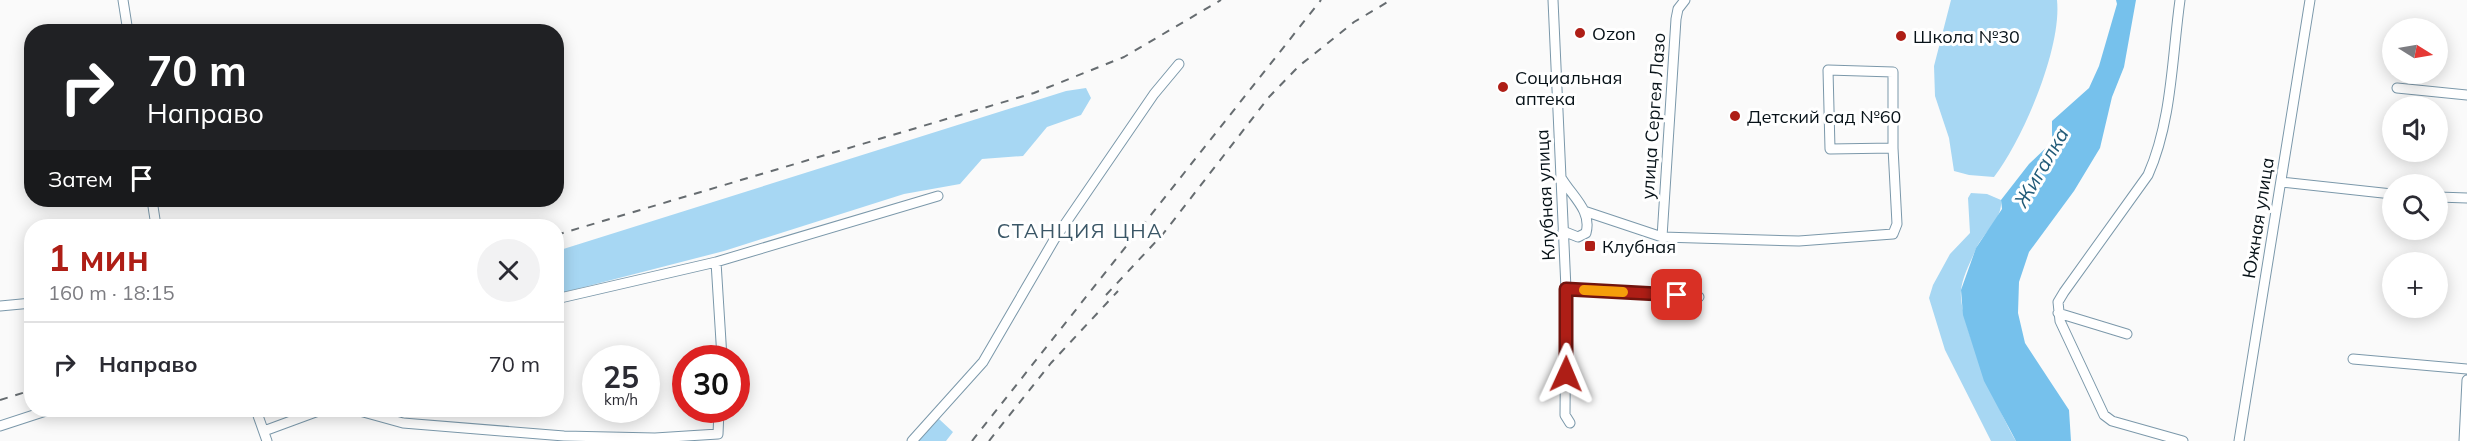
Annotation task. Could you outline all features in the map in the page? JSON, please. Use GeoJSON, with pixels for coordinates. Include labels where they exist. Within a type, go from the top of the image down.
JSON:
{"type":"FeatureCollection","features":[{"type":"Feature","properties":{"kind":"street"},"geometry":{"type":"LineString","coordinates":[[123,0],[127,24]]}},
{"type":"Feature","properties":{"kind":"street","name":"Клубная улица"},"geometry":{"type":"LineString","coordinates":[[1553,0],[1566,289],[1565,415],[1570,423]]}},
{"type":"Feature","properties":{"kind":"street","name":"улица Сергея Лазо"},"geometry":{"type":"LineString","coordinates":[[1662,237],[1676,19],[1678,9],[1685,0]]}},
{"type":"Feature","properties":{"kind":"street"},"geometry":{"type":"LineString","coordinates":[[2180,0],[2158,151],[2148,175],[2064,292],[2058,302],[2058,313],[2097,400],[2108,419],[2183,441]]}},
{"type":"Feature","properties":{"kind":"street","name":"Южная улица"},"geometry":{"type":"LineString","coordinates":[[2239,441],[2310,0]]}},
{"type":"Feature","properties":{"kind":"street"},"geometry":{"type":"LineString","coordinates":[[912,441],[983,362],[1054,240],[1154,94],[1179,64]]}},
{"type":"Feature","properties":{"kind":"street"},"geometry":{"type":"LineString","coordinates":[[1584,211],[1662,237],[1799,241],[1893,234],[1897,224],[1893,148],[1893,72],[1828,70],[1830,149],[1893,148]]}},
{"type":"Feature","properties":{"kind":"street"},"geometry":{"type":"LineString","coordinates":[[2397,88],[2467,95]]}},
{"type":"Feature","properties":{"kind":"street"},"geometry":{"type":"LineString","coordinates":[[1561,178],[1584,211],[1589,223],[1586,233],[1578,237],[1563,231]]}},
{"type":"Feature","properties":{"kind":"street"},"geometry":{"type":"LineString","coordinates":[[2281,182],[2382,193]]}},
{"type":"Feature","properties":{"kind":"street"},"geometry":{"type":"LineString","coordinates":[[564,297],[716,261],[938,196]]}},
{"type":"Feature","properties":{"kind":"street"},"geometry":{"type":"LineString","coordinates":[[2448,197],[2467,198]]}},
{"type":"Feature","properties":{"kind":"street"},"geometry":{"type":"LineString","coordinates":[[716,261],[721,345]]}},
{"type":"Feature","properties":{"kind":"street"},"geometry":{"type":"LineString","coordinates":[[1566,289],[1699,297]]}},
{"type":"Feature","properties":{"kind":"street"},"geometry":{"type":"LineString","coordinates":[[0,306],[24,304]]}},
{"type":"Feature","properties":{"kind":"street"},"geometry":{"type":"LineString","coordinates":[[2058,313],[2127,334]]}},
{"type":"Feature","properties":{"kind":"street"},"geometry":{"type":"LineString","coordinates":[[2353,359],[2467,369]]}},
{"type":"Feature","properties":{"kind":"street"},"geometry":{"type":"LineString","coordinates":[[2464,441],[2467,380]]}},
{"type":"Feature","properties":{"kind":"street"},"geometry":{"type":"LineString","coordinates":[[0,426],[28,417]]}},
{"type":"Feature","properties":{"kind":"street"},"geometry":{"type":"LineString","coordinates":[[259,417],[267,441]]}},
{"type":"Feature","properties":{"kind":"street"},"geometry":{"type":"LineString","coordinates":[[264,430],[301,417]]}},
{"type":"Feature","properties":{"kind":"street"},"geometry":{"type":"LineString","coordinates":[[381,417],[403,423],[564,436],[671,440],[718,434],[718,423]]}},
{"type":"Feature","properties":{"kind":"shaded area"},"geometry":{"type":"Polygon","coordinates":[[[1951,0],[2057,0],[2057,20],[2047,67],[2017,140],[1994,177],[1954,171],[1949,138],[1935,96],[1934,66],[1951,0]]]}},
{"type":"Feature","properties":{"kind":"shaded area"},"geometry":{"type":"Polygon","coordinates":[[[1086,88],[1091,98],[1081,115],[1047,127],[1023,156],[982,159],[960,184],[904,194],[724,251],[564,292],[564,249],[1066,91],[1086,88]]]}},
{"type":"Feature","properties":{"kind":"shaded area"},"geometry":{"type":"Polygon","coordinates":[[[1971,193],[1987,194],[2001,200],[2001,207],[1999,214],[1978,244],[1967,271],[1961,291],[1962,304],[1981,366],[2016,441],[1991,441],[1945,350],[1929,298],[1933,285],[1950,254],[1970,233],[1968,198],[1971,193]]]}},
{"type":"Feature","properties":{"kind":"shaded area"},"geometry":{"type":"Polygon","coordinates":[[[939,419],[953,432],[946,441],[917,441],[939,419]]]}},
{"type":"Feature","properties":{"kind":"water","name":"Жигалка"},"geometry":{"type":"Polygon","coordinates":[[[2116,0],[2136,0],[2124,67],[2112,97],[2100,148],[2074,191],[2029,252],[2019,282],[2018,313],[2025,343],[2069,410],[2071,441],[2016,441],[1984,381],[1963,315],[1961,290],[1976,248],[2002,209],[2001,200],[2029,164],[2052,142],[2052,121],[2089,88],[2099,66],[2117,4],[2116,0]]]}},
{"type":"Feature","properties":{"kind":"railway"},"geometry":{"type":"LineString","coordinates":[[564,233],[1034,93],[1124,57],[1221,0]]}},
{"type":"Feature","properties":{"kind":"railway"},"geometry":{"type":"LineString","coordinates":[[972,441],[1321,0]]}},
{"type":"Feature","properties":{"kind":"railway"},"geometry":{"type":"LineString","coordinates":[[1106,295],[1163,234],[1269,97],[1299,66],[1354,22],[1391,0]]}},
{"type":"Feature","properties":{"kind":"railway"},"geometry":{"type":"LineString","coordinates":[[989,441],[1051,363],[1118,291]]}},
{"type":"Feature","properties":{"kind":"railway"},"geometry":{"type":"LineString","coordinates":[[0,400],[24,392]]}},
{"type":"Feature","properties":{"kind":"slow traffic"},"geometry":{"type":"LineString","coordinates":[[1584,290],[1623,292]]}},
{"type":"Feature","properties":{"kind":"place","name":"Ozon"},"geometry":{"type":"Point","coordinates":[1580,33]}},
{"type":"Feature","properties":{"kind":"place","name":"Школа №30"},"geometry":{"type":"Point","coordinates":[1901,36]}},
{"type":"Feature","properties":{"kind":"place","name":"Социальная аптека"},"geometry":{"type":"Point","coordinates":[1503,87]}},
{"type":"Feature","properties":{"kind":"place","name":"Детский сад №60"},"geometry":{"type":"Point","coordinates":[1735,116]}},
{"type":"Feature","properties":{"kind":"place","name":"Клубная"},"geometry":{"type":"Point","coordinates":[1590,246]}},
{"type":"Feature","properties":{"kind":"district","name":"СТАНЦИЯ ЦНА"},"geometry":{"type":"Point","coordinates":[1080,230]}},
{"type":"Feature","properties":{"kind":"route"},"geometry":{"type":"LineString","coordinates":[[1566,374],[1566,289],[1677,295]]}}]}
